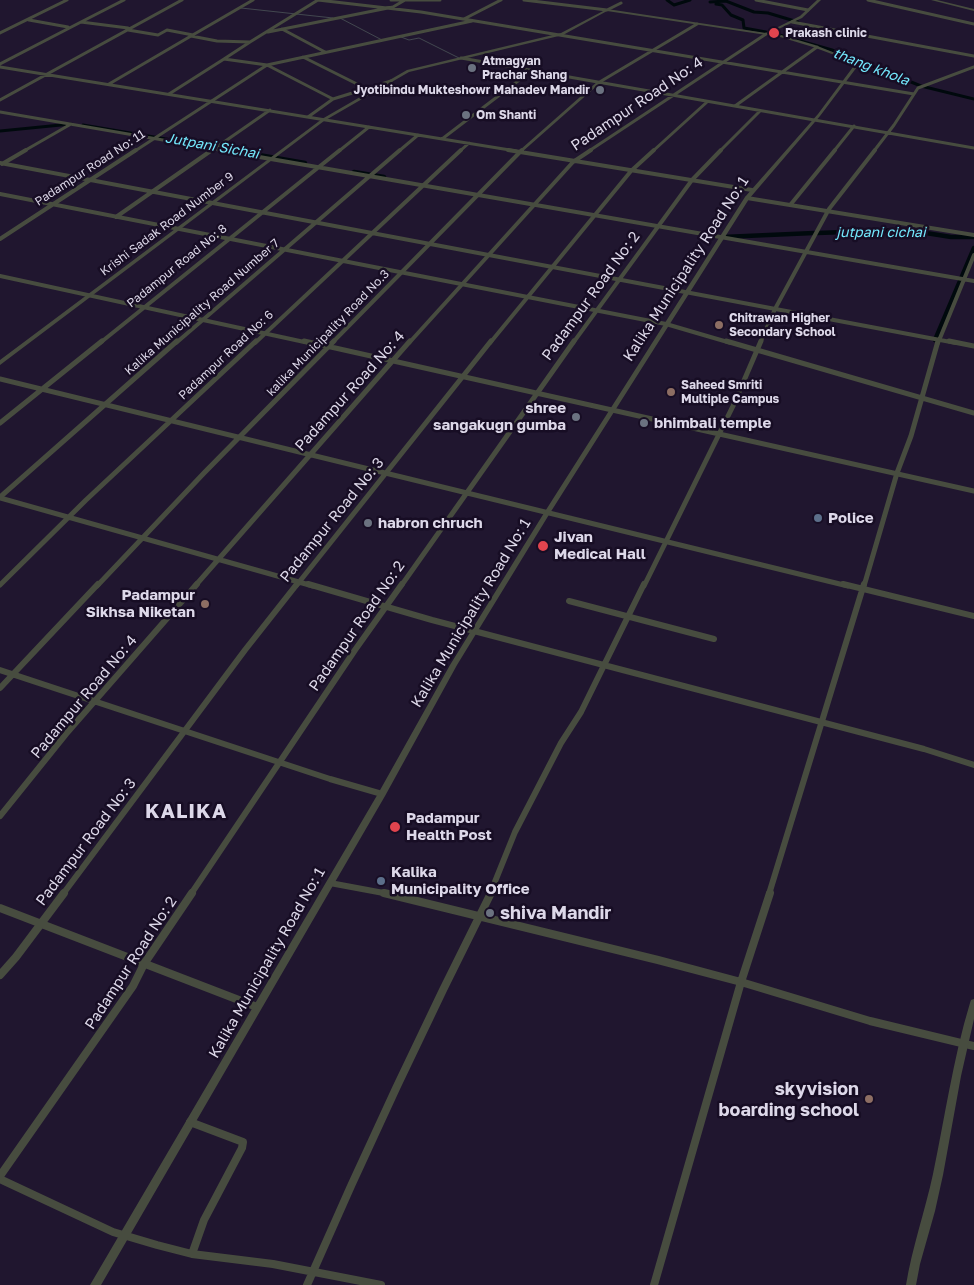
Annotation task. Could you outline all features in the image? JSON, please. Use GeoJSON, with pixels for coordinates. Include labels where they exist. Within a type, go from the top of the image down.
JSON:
{"type":"FeatureCollection","features":[{"type":"Feature","properties":{"kind":"street"},"geometry":{"type":"LineString","coordinates":[[0,33],[68,0]]}},
{"type":"Feature","properties":{"kind":"street"},"geometry":{"type":"LineString","coordinates":[[0,65],[124,0]]}},
{"type":"Feature","properties":{"kind":"street"},"geometry":{"type":"LineString","coordinates":[[0,100],[182,0]]}},
{"type":"Feature","properties":{"kind":"street"},"geometry":{"type":"LineString","coordinates":[[109,84],[252,0]]}},
{"type":"Feature","properties":{"kind":"street"},"geometry":{"type":"LineString","coordinates":[[168,94],[318,0],[393,7],[914,94]]}},
{"type":"Feature","properties":{"kind":"street"},"geometry":{"type":"LineString","coordinates":[[391,0],[440,0]]}},
{"type":"Feature","properties":{"kind":"street"},"geometry":{"type":"LineString","coordinates":[[268,32],[393,7],[405,0]]}},
{"type":"Feature","properties":{"kind":"street"},"geometry":{"type":"LineString","coordinates":[[464,19],[501,0]]}},
{"type":"Feature","properties":{"kind":"street"},"geometry":{"type":"LineString","coordinates":[[524,0],[607,10]]}},
{"type":"Feature","properties":{"kind":"street"},"geometry":{"type":"LineString","coordinates":[[756,0],[808,10]]}},
{"type":"Feature","properties":{"kind":"street"},"geometry":{"type":"LineString","coordinates":[[766,34],[795,21],[819,0]]}},
{"type":"Feature","properties":{"kind":"street"},"geometry":{"type":"LineString","coordinates":[[868,0],[974,24]]}},
{"type":"Feature","properties":{"kind":"street"},"geometry":{"type":"LineString","coordinates":[[933,0],[974,10]]}},
{"type":"Feature","properties":{"kind":"street"},"geometry":{"type":"LineString","coordinates":[[559,35],[621,3]]}},
{"type":"Feature","properties":{"kind":"street","name":"Kalika Municipality Road No: 1"},"geometry":{"type":"LineString","coordinates":[[95,1285],[475,631],[547,513],[752,190],[814,120],[858,63],[816,48],[766,34],[607,10]]}},
{"type":"Feature","properties":{"kind":"street"},"geometry":{"type":"LineString","coordinates":[[29,20],[71,27]]}},
{"type":"Feature","properties":{"kind":"street"},"geometry":{"type":"LineString","coordinates":[[267,65],[473,21]]}},
{"type":"Feature","properties":{"kind":"street"},"geometry":{"type":"LineString","coordinates":[[795,21],[974,56]]}},
{"type":"Feature","properties":{"kind":"street"},"geometry":{"type":"LineString","coordinates":[[81,22],[128,28],[128,30],[158,35],[167,30],[217,41],[250,42]]}},
{"type":"Feature","properties":{"kind":"street","name":"kalika Municipality Road No.3"},"geometry":{"type":"LineString","coordinates":[[0,688],[400,272],[522,152],[598,83],[697,24]]}},
{"type":"Feature","properties":{"kind":"street"},"geometry":{"type":"LineString","coordinates":[[0,27],[9,28]]}},
{"type":"Feature","properties":{"kind":"street"},"geometry":{"type":"LineString","coordinates":[[282,30],[324,52]]}},
{"type":"Feature","properties":{"kind":"street","name":"Padampur Road No: 4"},"geometry":{"type":"LineString","coordinates":[[0,816],[95,701],[310,454],[488,254],[576,160],[766,34]]}},
{"type":"Feature","properties":{"kind":"street","name":"Krishi Sadak Road Number 9"},"geometry":{"type":"LineString","coordinates":[[0,364],[176,228],[323,120],[408,71],[559,35]]}},
{"type":"Feature","properties":{"kind":"street"},"geometry":{"type":"LineString","coordinates":[[735,106],[816,48]]}},
{"type":"Feature","properties":{"kind":"street"},"geometry":{"type":"LineString","coordinates":[[303,57],[365,88]]}},
{"type":"Feature","properties":{"kind":"street"},"geometry":{"type":"LineString","coordinates":[[224,59],[267,65],[333,99]]}},
{"type":"Feature","properties":{"kind":"street"},"geometry":{"type":"LineString","coordinates":[[460,59],[974,148]]}},
{"type":"Feature","properties":{"kind":"street"},"geometry":{"type":"LineString","coordinates":[[0,65],[752,190]]}},
{"type":"Feature","properties":{"kind":"street","name":"Padampur Road No: 11"},"geometry":{"type":"LineString","coordinates":[[0,239],[267,65]]}},
{"type":"Feature","properties":{"kind":"street"},"geometry":{"type":"LineString","coordinates":[[307,1285],[361,1162],[429,1017],[496,883],[515,832],[557,751],[581,712],[734,406],[775,309],[828,211],[888,132],[918,88],[974,67]]}},
{"type":"Feature","properties":{"kind":"street"},"geometry":{"type":"LineString","coordinates":[[442,139],[531,71]]}},
{"type":"Feature","properties":{"kind":"street"},"geometry":{"type":"LineString","coordinates":[[308,117],[333,99],[391,81]]}},
{"type":"Feature","properties":{"kind":"street","name":"Padampur Road No: 3"},"geometry":{"type":"LineString","coordinates":[[0,975],[298,582],[527,297],[633,170],[708,102]]}},
{"type":"Feature","properties":{"kind":"street"},"geometry":{"type":"LineString","coordinates":[[116,217],[270,110]]}},
{"type":"Feature","properties":{"kind":"street","name":"Padampur Road No: 2"},"geometry":{"type":"LineString","coordinates":[[0,1178],[133,986],[144,964],[279,761],[464,494],[618,279],[692,180],[760,111]]}},
{"type":"Feature","properties":{"kind":"street"},"geometry":{"type":"LineString","coordinates":[[0,112],[974,281]]}},
{"type":"Feature","properties":{"kind":"street"},"geometry":{"type":"LineString","coordinates":[[1,164],[71,124]]}},
{"type":"Feature","properties":{"kind":"street"},"geometry":{"type":"LineString","coordinates":[[791,204],[854,126]]}},
{"type":"Feature","properties":{"kind":"street","name":"Padampur Road No: 8"},"geometry":{"type":"LineString","coordinates":[[0,423],[259,213],[369,127]]}},
{"type":"Feature","properties":{"kind":"street","name":"Kalika Municipality Road Number 7"},"geometry":{"type":"LineString","coordinates":[[0,497],[203,319],[418,135]]}},
{"type":"Feature","properties":{"kind":"street","name":"Padampur Road No: 6"},"geometry":{"type":"LineString","coordinates":[[0,585],[264,333],[470,143]]}},
{"type":"Feature","properties":{"kind":"street"},"geometry":{"type":"LineString","coordinates":[[1,164],[974,346]]}},
{"type":"Feature","properties":{"kind":"street"},"geometry":{"type":"LineString","coordinates":[[0,194],[666,324],[974,413]]}},
{"type":"Feature","properties":{"kind":"street"},"geometry":{"type":"LineString","coordinates":[[747,198],[974,235]]}},
{"type":"Feature","properties":{"kind":"street"},"geometry":{"type":"LineString","coordinates":[[654,1285],[741,982],[804,785],[820,724],[840,666],[862,588],[921,399],[937,339],[974,255]]}},
{"type":"Feature","properties":{"kind":"street"},"geometry":{"type":"LineString","coordinates":[[0,276],[203,319],[719,435],[974,490]]}},
{"type":"Feature","properties":{"kind":"street"},"geometry":{"type":"LineString","coordinates":[[0,379],[43,388],[105,405],[173,419],[464,494],[667,541],[974,616]]}},
{"type":"Feature","properties":{"kind":"street"},"geometry":{"type":"LineString","coordinates":[[0,497],[386,607],[820,724],[906,744],[974,765]]}},
{"type":"Feature","properties":{"kind":"street"},"geometry":{"type":"LineString","coordinates":[[570,601],[714,639]]}},
{"type":"Feature","properties":{"kind":"street"},"geometry":{"type":"LineString","coordinates":[[0,670],[186,730],[330,780],[382,794]]}},
{"type":"Feature","properties":{"kind":"street"},"geometry":{"type":"LineString","coordinates":[[330,883],[372,890],[480,915],[741,982],[870,1021],[969,1045]]}},
{"type":"Feature","properties":{"kind":"street"},"geometry":{"type":"LineString","coordinates":[[0,908],[258,1007]]}},
{"type":"Feature","properties":{"kind":"street"},"geometry":{"type":"LineString","coordinates":[[911,1285],[913,1268],[932,1201],[958,1064],[969,1045],[974,1003]]}},
{"type":"Feature","properties":{"kind":"street"},"geometry":{"type":"LineString","coordinates":[[190,1122],[243,1142],[242,1148],[204,1220],[192,1254]]}},
{"type":"Feature","properties":{"kind":"street"},"geometry":{"type":"LineString","coordinates":[[0,1178],[113,1232],[157,1245],[192,1254],[273,1264],[381,1285]]}},
{"type":"Feature","properties":{"kind":"waterway"},"geometry":{"type":"LineString","coordinates":[[667,0],[674,5],[690,0]]}},
{"type":"Feature","properties":{"kind":"waterway"},"geometry":{"type":"LineString","coordinates":[[710,2],[726,1],[754,12],[768,13],[798,22]]}},
{"type":"Feature","properties":{"kind":"waterway"},"geometry":{"type":"LineString","coordinates":[[716,4],[722,5],[731,15],[743,20],[744,28],[766,32]]}},
{"type":"Feature","properties":{"kind":"waterway"},"geometry":{"type":"LineString","coordinates":[[241,8],[333,18]]}},
{"type":"Feature","properties":{"kind":"waterway"},"geometry":{"type":"LineString","coordinates":[[340,18],[382,40]]}},
{"type":"Feature","properties":{"kind":"waterway","name":"thang khola"},"geometry":{"type":"LineString","coordinates":[[776,34],[832,50],[921,86],[974,99]]}},
{"type":"Feature","properties":{"kind":"waterway"},"geometry":{"type":"LineString","coordinates":[[401,37],[409,40],[419,38],[459,58]]}},
{"type":"Feature","properties":{"kind":"waterway","name":"Jutpani Sichai"},"geometry":{"type":"LineString","coordinates":[[0,131],[71,124]]}},
{"type":"Feature","properties":{"kind":"waterway","name":"Jutpani Sichai"},"geometry":{"type":"LineString","coordinates":[[83,125],[237,151]]}},
{"type":"Feature","properties":{"kind":"waterway","name":"Jutpani Sichai"},"geometry":{"type":"LineString","coordinates":[[230,150],[305,163]]}},
{"type":"Feature","properties":{"kind":"waterway","name":"Jutpani Sichai"},"geometry":{"type":"LineString","coordinates":[[354,172],[384,177]]}},
{"type":"Feature","properties":{"kind":"waterway","name":"jutpani cichai"},"geometry":{"type":"LineString","coordinates":[[817,233],[907,230],[951,237],[974,237]]}},
{"type":"Feature","properties":{"kind":"waterway","name":"Jutpani Sichai"},"geometry":{"type":"LineString","coordinates":[[723,237],[814,233]]}},
{"type":"Feature","properties":{"kind":"waterway"},"geometry":{"type":"LineString","coordinates":[[939,341],[935,340],[974,248]]}},
{"type":"Feature","properties":{"kind":"place","name":"Prakash clinic"},"geometry":{"type":"Point","coordinates":[774,33]}},
{"type":"Feature","properties":{"kind":"place","name":"Atmagyan Prachar Shang"},"geometry":{"type":"Point","coordinates":[472,68]}},
{"type":"Feature","properties":{"kind":"place","name":"Jyotibindu Mukteshowr Mahadev Mandir"},"geometry":{"type":"Point","coordinates":[600,90]}},
{"type":"Feature","properties":{"kind":"place","name":"Om Shanti"},"geometry":{"type":"Point","coordinates":[466,115]}},
{"type":"Feature","properties":{"kind":"place","name":"Chitrawan Higher Secondary School"},"geometry":{"type":"Point","coordinates":[719,325]}},
{"type":"Feature","properties":{"kind":"place","name":"Saheed Smriti Multiple Campus"},"geometry":{"type":"Point","coordinates":[671,392]}},
{"type":"Feature","properties":{"kind":"place","name":"shree sangakugn gumba"},"geometry":{"type":"Point","coordinates":[576,417]}},
{"type":"Feature","properties":{"kind":"place","name":"bhimbali temple"},"geometry":{"type":"Point","coordinates":[644,423]}},
{"type":"Feature","properties":{"kind":"place","name":"Police"},"geometry":{"type":"Point","coordinates":[818,518]}},
{"type":"Feature","properties":{"kind":"place","name":"habron chruch"},"geometry":{"type":"Point","coordinates":[368,523]}},
{"type":"Feature","properties":{"kind":"place","name":"Jivan Medical Hall"},"geometry":{"type":"Point","coordinates":[543,546]}},
{"type":"Feature","properties":{"kind":"place","name":"Padampur Sikhsa Niketan"},"geometry":{"type":"Point","coordinates":[205,604]}},
{"type":"Feature","properties":{"kind":"place","name":"Padampur Health Post"},"geometry":{"type":"Point","coordinates":[395,827]}},
{"type":"Feature","properties":{"kind":"place","name":"Kalika Municipality Office"},"geometry":{"type":"Point","coordinates":[381,881]}},
{"type":"Feature","properties":{"kind":"place","name":"shiva Mandir"},"geometry":{"type":"Point","coordinates":[490,913]}},
{"type":"Feature","properties":{"kind":"place","name":"skyvision boarding school"},"geometry":{"type":"Point","coordinates":[869,1099]}},
{"type":"Feature","properties":{"kind":"district","name":"KALIKA"},"geometry":{"type":"Point","coordinates":[186,812]}}]}
